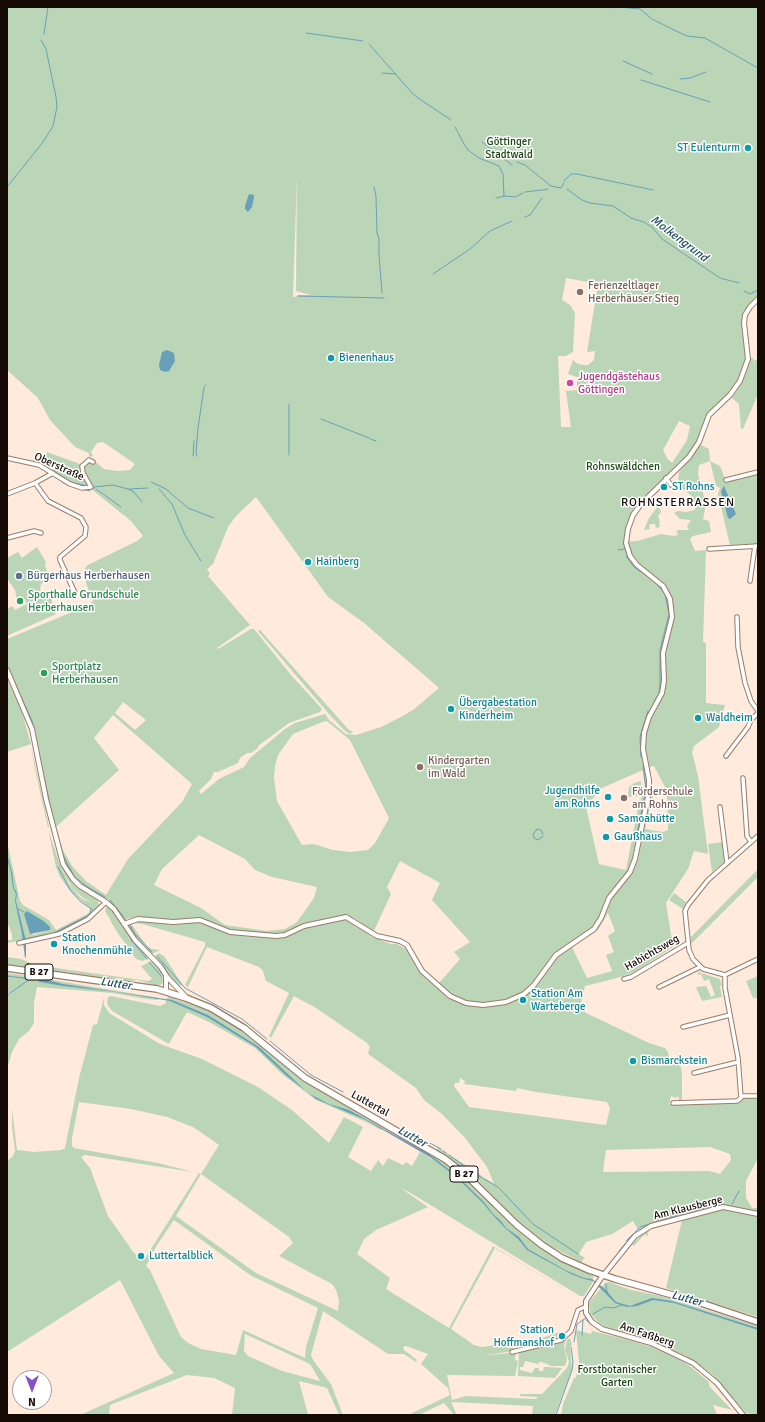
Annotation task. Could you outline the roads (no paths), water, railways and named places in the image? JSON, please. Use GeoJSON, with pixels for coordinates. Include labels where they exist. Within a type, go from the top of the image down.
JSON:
{"type":"FeatureCollection","features":[{"type":"Feature","properties":{"kind":"main road","name":"B 27"},"geometry":{"type":"LineString","coordinates":[[7,968],[166,992]]}},
{"type":"Feature","properties":{"kind":"main road","name":"Luttertal"},"geometry":{"type":"LineString","coordinates":[[166,992],[186,998],[226,1016],[253,1035],[305,1078],[445,1159],[468,1177],[517,1225],[538,1243],[601,1279]]}},
{"type":"Feature","properties":{"kind":"main road","name":"B 27"},"geometry":{"type":"LineString","coordinates":[[601,1279],[698,1302],[758,1322]]}},
{"type":"Feature","properties":{"kind":"street"},"geometry":{"type":"LineString","coordinates":[[124,924],[134,919],[173,922],[200,920],[230,932],[276,936],[289,933],[304,926],[346,917],[354,920],[372,934],[400,941],[407,945],[428,978],[444,992],[458,1000],[475,1005],[492,1005],[506,1002],[524,994],[534,985],[556,954],[594,929],[601,918],[609,898],[630,872],[635,859],[649,792],[649,780],[643,749],[644,733],[649,716],[662,693],[664,681],[663,653],[672,610],[669,595],[664,586],[636,565],[630,556],[626,548],[628,526],[636,511],[666,478],[689,457],[699,442],[709,415],[730,395],[740,381],[748,358],[744,323],[745,315],[758,299]]}},
{"type":"Feature","properties":{"kind":"street","name":"Oberstraße"},"geometry":{"type":"LineString","coordinates":[[7,458],[39,466],[73,485],[82,488],[91,487],[83,473],[82,467],[86,461],[91,460],[93,462]]}},
{"type":"Feature","properties":{"kind":"street"},"geometry":{"type":"LineString","coordinates":[[726,480],[758,472]]}},
{"type":"Feature","properties":{"kind":"street"},"geometry":{"type":"LineString","coordinates":[[7,494],[35,483],[53,473]]}},
{"type":"Feature","properties":{"kind":"street"},"geometry":{"type":"LineString","coordinates":[[666,478],[671,485]]}},
{"type":"Feature","properties":{"kind":"street"},"geometry":{"type":"LineString","coordinates":[[35,483],[48,501],[81,518],[86,527],[85,536],[60,557],[75,593]]}},
{"type":"Feature","properties":{"kind":"street"},"geometry":{"type":"LineString","coordinates":[[7,538],[34,531],[41,533]]}},
{"type":"Feature","properties":{"kind":"street"},"geometry":{"type":"LineString","coordinates":[[708,549],[756,546],[750,580]]}},
{"type":"Feature","properties":{"kind":"street"},"geometry":{"type":"LineString","coordinates":[[726,756],[758,712],[751,701],[744,683],[738,647],[737,617]]}},
{"type":"Feature","properties":{"kind":"street"},"geometry":{"type":"LineString","coordinates":[[7,670],[28,717],[49,811],[63,864],[77,882],[114,909],[131,934],[186,998]]}},
{"type":"Feature","properties":{"kind":"street"},"geometry":{"type":"LineString","coordinates":[[743,778],[747,836],[751,842]]}},
{"type":"Feature","properties":{"kind":"street"},"geometry":{"type":"LineString","coordinates":[[720,806],[727,863]]}},
{"type":"Feature","properties":{"kind":"street"},"geometry":{"type":"LineString","coordinates":[[758,836],[708,880],[687,907],[685,916],[688,943],[691,954],[700,967],[725,975],[758,959]]}},
{"type":"Feature","properties":{"kind":"street"},"geometry":{"type":"LineString","coordinates":[[20,943],[52,937],[70,929],[88,919],[106,902]]}},
{"type":"Feature","properties":{"kind":"street","name":"Habichtsweg"},"geometry":{"type":"LineString","coordinates":[[624,979],[631,977],[688,943]]}},
{"type":"Feature","properties":{"kind":"street"},"geometry":{"type":"LineString","coordinates":[[659,987],[700,967]]}},
{"type":"Feature","properties":{"kind":"street"},"geometry":{"type":"LineString","coordinates":[[673,1103],[739,1100],[741,1096],[738,1062],[725,988],[725,975]]}},
{"type":"Feature","properties":{"kind":"street"},"geometry":{"type":"LineString","coordinates":[[166,992],[168,984],[167,977]]}},
{"type":"Feature","properties":{"kind":"street"},"geometry":{"type":"LineString","coordinates":[[683,1027],[730,1015]]}},
{"type":"Feature","properties":{"kind":"street"},"geometry":{"type":"LineString","coordinates":[[694,1073],[738,1062]]}},
{"type":"Feature","properties":{"kind":"street"},"geometry":{"type":"LineString","coordinates":[[741,1096],[758,1096]]}},
{"type":"Feature","properties":{"kind":"street","name":"Am Klausberge"},"geometry":{"type":"LineString","coordinates":[[601,1279],[635,1236],[646,1229],[681,1217],[723,1207],[758,1214]]}},
{"type":"Feature","properties":{"kind":"street"},"geometry":{"type":"LineString","coordinates":[[512,1352],[561,1340],[570,1331],[578,1310],[585,1307],[587,1297],[601,1279]]}},
{"type":"Feature","properties":{"kind":"street","name":"Am Faßberg"},"geometry":{"type":"LineString","coordinates":[[585,1307],[589,1318],[599,1328],[651,1343],[693,1363],[717,1383],[742,1414]]}},
{"type":"Feature","properties":{"kind":"water"},"geometry":{"type":"Polygon","coordinates":[[[249,194],[254,195],[254,197],[252,207],[248,212],[245,209],[245,206],[249,194]]]}},
{"type":"Feature","properties":{"kind":"water"},"geometry":{"type":"Polygon","coordinates":[[[167,350],[174,353],[175,361],[169,371],[165,372],[160,370],[159,365],[162,352],[167,350]]]}},
{"type":"Feature","properties":{"kind":"water"},"geometry":{"type":"Polygon","coordinates":[[[724,486],[736,514],[730,519],[728,518],[721,491],[724,486]]]}},
{"type":"Feature","properties":{"kind":"water"},"geometry":{"type":"Polygon","coordinates":[[[12,872],[14,888],[17,893],[16,901],[26,941],[25,958],[15,901],[16,894],[13,888],[12,872]]]}},
{"type":"Feature","properties":{"kind":"water"},"geometry":{"type":"Polygon","coordinates":[[[27,911],[45,922],[50,927],[50,930],[30,934],[24,914],[27,911]]]}},
{"type":"Feature","properties":{"kind":"water"},"geometry":{"type":"Polygon","coordinates":[[[40,978],[63,984],[172,1000],[208,1015],[259,1047],[306,1091],[288,1077],[256,1047],[207,1017],[170,1001],[40,982],[38,981],[40,978]]]}},
{"type":"Feature","properties":{"kind":"water"},"geometry":{"type":"Polygon","coordinates":[[[309,1094],[329,1104],[349,1110],[428,1153],[457,1176],[484,1202],[506,1228],[519,1237],[528,1249],[567,1271],[584,1278],[592,1279],[605,1289],[616,1302],[630,1306],[652,1298],[672,1301],[758,1328],[758,1330],[674,1303],[653,1300],[637,1306],[627,1307],[615,1303],[593,1281],[571,1274],[527,1250],[518,1239],[505,1228],[483,1203],[456,1177],[433,1159],[366,1120],[316,1099],[309,1094]]]}},
{"type":"Feature","properties":{"kind":"waterway"},"geometry":{"type":"LineString","coordinates":[[44,34],[48,7]]}},
{"type":"Feature","properties":{"kind":"waterway"},"geometry":{"type":"LineString","coordinates":[[619,7],[640,9],[652,19],[687,36],[705,38],[758,68]]}},
{"type":"Feature","properties":{"kind":"waterway"},"geometry":{"type":"LineString","coordinates":[[306,33],[363,41]]}},
{"type":"Feature","properties":{"kind":"waterway"},"geometry":{"type":"LineString","coordinates":[[7,187],[43,142],[53,126],[57,107],[56,97],[46,49],[41,40]]}},
{"type":"Feature","properties":{"kind":"waterway","name":"Molkengrund"},"geometry":{"type":"LineString","coordinates":[[369,44],[413,94],[451,120]]}},
{"type":"Feature","properties":{"kind":"waterway"},"geometry":{"type":"LineString","coordinates":[[623,61],[652,74]]}},
{"type":"Feature","properties":{"kind":"waterway"},"geometry":{"type":"LineString","coordinates":[[680,79],[690,78],[706,72]]}},
{"type":"Feature","properties":{"kind":"waterway","name":"Molkengrund"},"geometry":{"type":"LineString","coordinates":[[382,73],[396,74]]}},
{"type":"Feature","properties":{"kind":"waterway"},"geometry":{"type":"LineString","coordinates":[[641,80],[710,102]]}},
{"type":"Feature","properties":{"kind":"waterway","name":"Molkengrund"},"geometry":{"type":"LineString","coordinates":[[455,127],[468,150],[479,158],[499,166],[503,174],[504,196]]}},
{"type":"Feature","properties":{"kind":"waterway"},"geometry":{"type":"LineString","coordinates":[[482,142],[512,165]]}},
{"type":"Feature","properties":{"kind":"waterway"},"geometry":{"type":"LineString","coordinates":[[517,162],[525,165],[551,186],[561,188],[564,183]]}},
{"type":"Feature","properties":{"kind":"waterway"},"geometry":{"type":"LineString","coordinates":[[564,181],[571,174],[577,174],[653,190]]}},
{"type":"Feature","properties":{"kind":"waterway"},"geometry":{"type":"LineString","coordinates":[[374,187],[376,196],[377,233],[379,239],[382,293]]}},
{"type":"Feature","properties":{"kind":"waterway","name":"Molkengrund"},"geometry":{"type":"LineString","coordinates":[[543,190],[548,189]]}},
{"type":"Feature","properties":{"kind":"waterway","name":"Molkengrund"},"geometry":{"type":"LineString","coordinates":[[567,189],[582,200],[590,203],[613,206],[631,218],[644,222],[653,228],[662,239],[720,278],[739,283]]}},
{"type":"Feature","properties":{"kind":"waterway","name":"Molkengrund"},"geometry":{"type":"LineString","coordinates":[[525,192],[542,190]]}},
{"type":"Feature","properties":{"kind":"waterway","name":"Molkengrund"},"geometry":{"type":"LineString","coordinates":[[496,198],[504,196],[515,197],[523,193]]}},
{"type":"Feature","properties":{"kind":"waterway"},"geometry":{"type":"LineString","coordinates":[[525,217],[530,215],[542,198]]}},
{"type":"Feature","properties":{"kind":"waterway"},"geometry":{"type":"LineString","coordinates":[[433,274],[470,249],[490,231],[512,221]]}},
{"type":"Feature","properties":{"kind":"waterway"},"geometry":{"type":"LineString","coordinates":[[744,291],[750,294],[758,290]]}},
{"type":"Feature","properties":{"kind":"waterway"},"geometry":{"type":"LineString","coordinates":[[298,296],[384,298]]}},
{"type":"Feature","properties":{"kind":"waterway"},"geometry":{"type":"LineString","coordinates":[[197,456],[198,428],[204,387],[206,385]]}},
{"type":"Feature","properties":{"kind":"waterway"},"geometry":{"type":"LineString","coordinates":[[289,404],[289,455]]}},
{"type":"Feature","properties":{"kind":"waterway"},"geometry":{"type":"LineString","coordinates":[[321,419],[369,438]]}},
{"type":"Feature","properties":{"kind":"waterway"},"geometry":{"type":"LineString","coordinates":[[370,439],[376,441]]}},
{"type":"Feature","properties":{"kind":"waterway"},"geometry":{"type":"LineString","coordinates":[[193,456],[194,441]]}},
{"type":"Feature","properties":{"kind":"waterway"},"geometry":{"type":"LineString","coordinates":[[55,467],[54,469],[82,475]]}},
{"type":"Feature","properties":{"kind":"waterway"},"geometry":{"type":"LineString","coordinates":[[54,471],[71,482],[83,485]]}},
{"type":"Feature","properties":{"kind":"waterway"},"geometry":{"type":"LineString","coordinates":[[89,480],[93,487],[113,485],[128,489],[134,492],[142,502]]}},
{"type":"Feature","properties":{"kind":"waterway"},"geometry":{"type":"LineString","coordinates":[[61,481],[65,484]]}},
{"type":"Feature","properties":{"kind":"waterway"},"geometry":{"type":"LineString","coordinates":[[151,482],[166,489],[188,508],[214,518]]}},
{"type":"Feature","properties":{"kind":"waterway"},"geometry":{"type":"LineString","coordinates":[[67,485],[90,491]]}},
{"type":"Feature","properties":{"kind":"waterway"},"geometry":{"type":"LineString","coordinates":[[129,489],[148,488]]}},
{"type":"Feature","properties":{"kind":"waterway"},"geometry":{"type":"LineString","coordinates":[[96,489],[121,507]]}},
{"type":"Feature","properties":{"kind":"waterway"},"geometry":{"type":"LineString","coordinates":[[159,489],[172,504],[185,535],[201,561]]}},
{"type":"Feature","properties":{"kind":"waterway"},"geometry":{"type":"LineString","coordinates":[[618,550],[625,549]]}},
{"type":"Feature","properties":{"kind":"waterway"},"geometry":{"type":"LineString","coordinates":[[626,556],[634,567],[650,578]]}},
{"type":"Feature","properties":{"kind":"waterway"},"geometry":{"type":"LineString","coordinates":[[654,702],[659,694],[660,650],[669,614],[665,594],[657,584]]}},
{"type":"Feature","properties":{"kind":"waterway"},"geometry":{"type":"LineString","coordinates":[[7,666],[32,721],[52,814]]}},
{"type":"Feature","properties":{"kind":"waterway"},"geometry":{"type":"LineString","coordinates":[[641,757],[640,737],[648,711]]}},
{"type":"Feature","properties":{"kind":"waterway"},"geometry":{"type":"LineString","coordinates":[[636,839],[646,790],[643,766]]}},
{"type":"Feature","properties":{"kind":"waterway"},"geometry":{"type":"LineString","coordinates":[[543,834],[541,830],[537,829],[533,834],[534,838],[538,840],[543,836]]}},
{"type":"Feature","properties":{"kind":"waterway"},"geometry":{"type":"LineString","coordinates":[[63,855],[74,876],[86,886],[105,897]]}},
{"type":"Feature","properties":{"kind":"waterway","name":"Lutter"},"geometry":{"type":"LineString","coordinates":[[7,856],[12,874]]}},
{"type":"Feature","properties":{"kind":"waterway"},"geometry":{"type":"LineString","coordinates":[[58,867],[70,890],[81,902],[93,910]]}},
{"type":"Feature","properties":{"kind":"waterway"},"geometry":{"type":"LineString","coordinates":[[110,900],[127,921]]}},
{"type":"Feature","properties":{"kind":"waterway"},"geometry":{"type":"LineString","coordinates":[[18,909],[24,912]]}},
{"type":"Feature","properties":{"kind":"waterway"},"geometry":{"type":"LineString","coordinates":[[52,934],[89,915],[91,909]]}},
{"type":"Feature","properties":{"kind":"waterway"},"geometry":{"type":"LineString","coordinates":[[129,923],[135,934],[152,952]]}},
{"type":"Feature","properties":{"kind":"waterway"},"geometry":{"type":"LineString","coordinates":[[25,939],[45,935]]}},
{"type":"Feature","properties":{"kind":"waterway"},"geometry":{"type":"LineString","coordinates":[[131,940],[147,959]]}},
{"type":"Feature","properties":{"kind":"waterway"},"geometry":{"type":"LineString","coordinates":[[157,956],[185,988],[242,1019],[267,1039]]}},
{"type":"Feature","properties":{"kind":"waterway"},"geometry":{"type":"LineString","coordinates":[[149,962],[162,977]]}},
{"type":"Feature","properties":{"kind":"waterway"},"geometry":{"type":"LineString","coordinates":[[7,976],[30,979]]}},
{"type":"Feature","properties":{"kind":"waterway"},"geometry":{"type":"LineString","coordinates":[[10,993],[30,979],[39,980]]}},
{"type":"Feature","properties":{"kind":"waterway"},"geometry":{"type":"LineString","coordinates":[[270,1041],[311,1075],[343,1092]]}},
{"type":"Feature","properties":{"kind":"waterway"},"geometry":{"type":"LineString","coordinates":[[408,1131],[414,1134]]}},
{"type":"Feature","properties":{"kind":"waterway"},"geometry":{"type":"LineString","coordinates":[[417,1135],[421,1138]]}},
{"type":"Feature","properties":{"kind":"waterway"},"geometry":{"type":"LineString","coordinates":[[424,1140],[441,1149]]}},
{"type":"Feature","properties":{"kind":"waterway"},"geometry":{"type":"LineString","coordinates":[[449,1155],[463,1165]]}},
{"type":"Feature","properties":{"kind":"waterway"},"geometry":{"type":"LineString","coordinates":[[465,1166],[482,1178]]}},
{"type":"Feature","properties":{"kind":"waterway"},"geometry":{"type":"LineString","coordinates":[[484,1179],[498,1187],[533,1224],[578,1254]]}},
{"type":"Feature","properties":{"kind":"waterway"},"geometry":{"type":"LineString","coordinates":[[732,1204],[739,1191]]}},
{"type":"Feature","properties":{"kind":"waterway"},"geometry":{"type":"LineString","coordinates":[[689,1212],[721,1204]]}},
{"type":"Feature","properties":{"kind":"waterway"},"geometry":{"type":"LineString","coordinates":[[640,1227],[685,1213]]}},
{"type":"Feature","properties":{"kind":"waterway"},"geometry":{"type":"LineString","coordinates":[[635,1232],[639,1228]]}},
{"type":"Feature","properties":{"kind":"waterway"},"geometry":{"type":"LineString","coordinates":[[626,1241],[633,1234]]}},
{"type":"Feature","properties":{"kind":"waterway"},"geometry":{"type":"LineString","coordinates":[[619,1251],[625,1244]]}},
{"type":"Feature","properties":{"kind":"waterway","name":"Lutter"},"geometry":{"type":"LineString","coordinates":[[606,1284],[607,1292]]}},
{"type":"Feature","properties":{"kind":"waterway"},"geometry":{"type":"LineString","coordinates":[[593,1314],[605,1307],[613,1308],[622,1305]]}},
{"type":"Feature","properties":{"kind":"waterway"},"geometry":{"type":"LineString","coordinates":[[574,1342],[577,1324],[586,1318]]}},
{"type":"Feature","properties":{"kind":"waterway"},"geometry":{"type":"LineString","coordinates":[[582,1335],[583,1320]]}},
{"type":"Feature","properties":{"kind":"waterway"},"geometry":{"type":"LineString","coordinates":[[586,1320],[590,1323]]}},
{"type":"Feature","properties":{"kind":"waterway"},"geometry":{"type":"LineString","coordinates":[[556,1415],[572,1370],[573,1362],[571,1347]]}},
{"type":"Feature","properties":{"kind":"place","name":"ST Eulenturm"},"geometry":{"type":"Point","coordinates":[748,148]}},
{"type":"Feature","properties":{"kind":"place","name":"Ferienzeltlager Herberhäuser Stieg"},"geometry":{"type":"Point","coordinates":[580,292]}},
{"type":"Feature","properties":{"kind":"place","name":"Bienenhaus"},"geometry":{"type":"Point","coordinates":[331,358]}},
{"type":"Feature","properties":{"kind":"place","name":"Jugendgästehaus Göttingen"},"geometry":{"type":"Point","coordinates":[570,383]}},
{"type":"Feature","properties":{"kind":"place","name":"ST Rohns"},"geometry":{"type":"Point","coordinates":[664,487]}},
{"type":"Feature","properties":{"kind":"place","name":"Hainberg"},"geometry":{"type":"Point","coordinates":[308,562]}},
{"type":"Feature","properties":{"kind":"place","name":"Bürgerhaus Herberhausen"},"geometry":{"type":"Point","coordinates":[19,576]}},
{"type":"Feature","properties":{"kind":"place","name":"Sporthalle Grundschule Herberhausen"},"geometry":{"type":"Point","coordinates":[20,601]}},
{"type":"Feature","properties":{"kind":"place","name":"Sportplatz Herberhausen"},"geometry":{"type":"Point","coordinates":[44,673]}},
{"type":"Feature","properties":{"kind":"place","name":"Übergabestation Kinderheim"},"geometry":{"type":"Point","coordinates":[451,709]}},
{"type":"Feature","properties":{"kind":"place","name":"Waldheim"},"geometry":{"type":"Point","coordinates":[698,718]}},
{"type":"Feature","properties":{"kind":"place","name":"Kindergarten im Wald"},"geometry":{"type":"Point","coordinates":[420,767]}},
{"type":"Feature","properties":{"kind":"place","name":"Jugendhilfe am Rohns"},"geometry":{"type":"Point","coordinates":[608,797]}},
{"type":"Feature","properties":{"kind":"place","name":"Förderschule am Rohns"},"geometry":{"type":"Point","coordinates":[624,798]}},
{"type":"Feature","properties":{"kind":"place","name":"Samoahütte"},"geometry":{"type":"Point","coordinates":[610,819]}},
{"type":"Feature","properties":{"kind":"place","name":"Gaußhaus"},"geometry":{"type":"Point","coordinates":[606,837]}},
{"type":"Feature","properties":{"kind":"place","name":"Station Knochenmühle"},"geometry":{"type":"Point","coordinates":[54,944]}},
{"type":"Feature","properties":{"kind":"place","name":"Station Am Warteberge"},"geometry":{"type":"Point","coordinates":[523,1000]}},
{"type":"Feature","properties":{"kind":"place","name":"Bismarckstein"},"geometry":{"type":"Point","coordinates":[633,1061]}},
{"type":"Feature","properties":{"kind":"place","name":"Luttertalblick"},"geometry":{"type":"Point","coordinates":[141,1256]}},
{"type":"Feature","properties":{"kind":"place","name":"Station Hoffmanshof"},"geometry":{"type":"Point","coordinates":[562,1336]}},
{"type":"Feature","properties":{"kind":"district","name":"ROHNSTERRASSEN"},"geometry":{"type":"Point","coordinates":[678,503]}},
{"type":"Feature","properties":{"kind":"park label","name":"Göttinger Stadtwald"},"geometry":{"type":"Point","coordinates":[509,148]}},
{"type":"Feature","properties":{"kind":"park label","name":"Rohnswäldchen"},"geometry":{"type":"Point","coordinates":[623,467]}},
{"type":"Feature","properties":{"kind":"park label","name":"Forstbotanischer Garten"},"geometry":{"type":"Point","coordinates":[617,1376]}}]}
